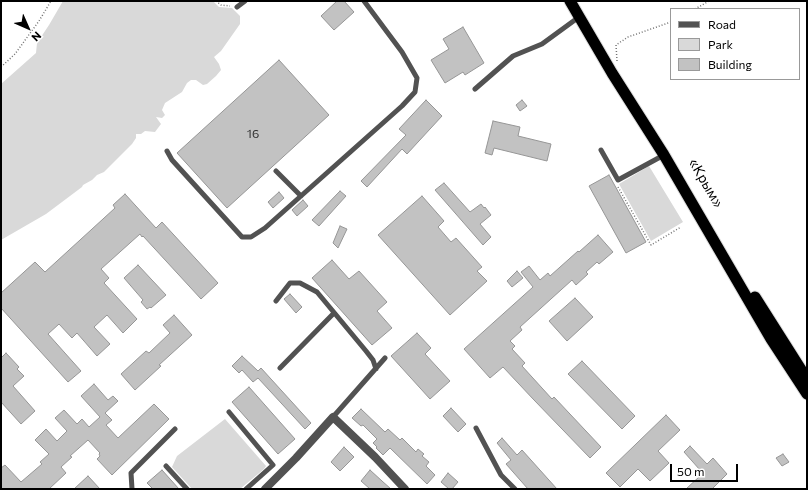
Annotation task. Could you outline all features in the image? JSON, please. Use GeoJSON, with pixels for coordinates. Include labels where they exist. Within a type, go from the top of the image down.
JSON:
{"type":"FeatureCollection","features":[{"type":"Feature","properties":{"kind":"highway"},"geometry":{"type":"LineString","coordinates":[[570,1],[612,73],[664,155],[771,339],[807,394]]}},
{"type":"Feature","properties":{"kind":"highway","name":"«Крым»"},"geometry":{"type":"LineString","coordinates":[[579,1],[618,68],[671,152],[744,279],[807,380]]}},
{"type":"Feature","properties":{"kind":"street"},"geometry":{"type":"LineString","coordinates":[[265,489],[333,418],[375,457],[405,489]]}},
{"type":"Feature","properties":{"kind":"lane"},"geometry":{"type":"LineString","coordinates":[[238,7],[245,1]]}},
{"type":"Feature","properties":{"kind":"lane"},"geometry":{"type":"LineString","coordinates":[[167,151],[172,160],[242,237],[251,237],[265,228],[402,106],[415,92],[417,78],[402,52],[364,1]]}},
{"type":"Feature","properties":{"kind":"lane"},"geometry":{"type":"LineString","coordinates":[[475,89],[513,56],[542,44],[579,17]]}},
{"type":"Feature","properties":{"kind":"lane"},"geometry":{"type":"LineString","coordinates":[[601,150],[618,180],[664,155]]}},
{"type":"Feature","properties":{"kind":"lane"},"geometry":{"type":"LineString","coordinates":[[276,171],[301,196]]}},
{"type":"Feature","properties":{"kind":"lane"},"geometry":{"type":"LineString","coordinates":[[276,301],[290,283],[300,283],[317,292],[369,355],[376,369]]}},
{"type":"Feature","properties":{"kind":"lane"},"geometry":{"type":"LineString","coordinates":[[280,368],[334,313]]}},
{"type":"Feature","properties":{"kind":"lane"},"geometry":{"type":"LineString","coordinates":[[333,418],[385,358]]}},
{"type":"Feature","properties":{"kind":"lane"},"geometry":{"type":"LineString","coordinates":[[229,412],[273,464],[246,489]]}},
{"type":"Feature","properties":{"kind":"lane"},"geometry":{"type":"LineString","coordinates":[[476,428],[501,475],[515,489]]}},
{"type":"Feature","properties":{"kind":"lane"},"geometry":{"type":"LineString","coordinates":[[132,489],[131,473],[175,429]]}},
{"type":"Feature","properties":{"kind":"lane"},"geometry":{"type":"LineString","coordinates":[[166,466],[187,489]]}},
{"type":"Feature","properties":{"kind":"path"},"geometry":{"type":"LineString","coordinates":[[1,67],[15,54],[39,21],[51,1]]}},
{"type":"Feature","properties":{"kind":"path"},"geometry":{"type":"LineString","coordinates":[[216,1],[220,5],[238,7]]}},
{"type":"Feature","properties":{"kind":"path"},"geometry":{"type":"LineString","coordinates":[[697,8],[709,1]]}},
{"type":"Feature","properties":{"kind":"path"},"geometry":{"type":"LineString","coordinates":[[618,68],[616,45],[628,37],[670,22]]}},
{"type":"Feature","properties":{"kind":"path"},"geometry":{"type":"LineString","coordinates":[[618,180],[616,184],[651,245],[681,227]]}},
{"type":"Feature","properties":{"kind":"green space"},"geometry":{"type":"Polygon","coordinates":[[[63,1],[213,1],[219,7],[232,8],[240,16],[240,24],[221,51],[214,57],[221,70],[207,84],[203,85],[196,80],[191,80],[187,83],[182,92],[165,103],[162,110],[165,115],[162,118],[156,117],[161,124],[155,132],[145,131],[141,134],[136,134],[136,138],[132,144],[104,172],[83,185],[46,214],[1,240],[1,84],[36,53],[37,43],[63,1]]]}},
{"type":"Feature","properties":{"kind":"green space"},"geometry":{"type":"Polygon","coordinates":[[[649,166],[683,222],[651,241],[619,184],[649,166]]]}},
{"type":"Feature","properties":{"kind":"green space"},"geometry":{"type":"Polygon","coordinates":[[[225,419],[266,466],[240,489],[192,489],[172,467],[177,456],[225,419]]]}},
{"type":"Feature","properties":{"kind":"building"},"geometry":{"type":"Polygon","coordinates":[[[337,1],[344,1],[354,12],[334,30],[321,16],[337,1]]]}},
{"type":"Feature","properties":{"kind":"building"},"geometry":{"type":"Polygon","coordinates":[[[463,27],[484,63],[465,75],[463,72],[445,83],[431,60],[449,49],[443,39],[463,27]]]}},
{"type":"Feature","properties":{"kind":"building"},"geometry":{"type":"Polygon","coordinates":[[[279,60],[329,115],[227,208],[177,153],[279,60]]]}},
{"type":"Feature","properties":{"kind":"building"},"geometry":{"type":"Polygon","coordinates":[[[426,100],[442,116],[407,154],[402,149],[367,187],[361,181],[406,135],[399,129],[426,100]]]}},
{"type":"Feature","properties":{"kind":"building"},"geometry":{"type":"Polygon","coordinates":[[[522,100],[527,106],[520,111],[516,105],[522,100]]]}},
{"type":"Feature","properties":{"kind":"building"},"geometry":{"type":"Polygon","coordinates":[[[493,121],[520,127],[518,136],[551,144],[547,161],[494,148],[492,155],[485,153],[493,121]]]}},
{"type":"Feature","properties":{"kind":"building"},"geometry":{"type":"Polygon","coordinates":[[[609,175],[646,242],[626,253],[589,186],[609,175]]]}},
{"type":"Feature","properties":{"kind":"building"},"geometry":{"type":"Polygon","coordinates":[[[444,183],[470,212],[481,204],[491,215],[480,224],[491,237],[483,245],[435,190],[444,183]]]}},
{"type":"Feature","properties":{"kind":"building"},"geometry":{"type":"Polygon","coordinates":[[[340,191],[346,196],[319,226],[312,220],[340,191]]]}},
{"type":"Feature","properties":{"kind":"building"},"geometry":{"type":"Polygon","coordinates":[[[279,192],[284,198],[273,208],[268,202],[279,192]]]}},
{"type":"Feature","properties":{"kind":"building"},"geometry":{"type":"Polygon","coordinates":[[[125,194],[156,228],[162,222],[218,283],[201,299],[140,234],[101,269],[109,278],[104,283],[137,319],[123,333],[107,315],[94,327],[110,344],[97,356],[77,333],[72,338],[59,324],[48,334],[81,371],[68,382],[1,308],[1,293],[35,262],[45,272],[115,208],[113,205],[125,194]]]}},
{"type":"Feature","properties":{"kind":"building"},"geometry":{"type":"Polygon","coordinates":[[[422,196],[444,221],[438,227],[451,242],[456,238],[482,267],[477,271],[487,281],[450,315],[378,235],[422,196]]]}},
{"type":"Feature","properties":{"kind":"building"},"geometry":{"type":"Polygon","coordinates":[[[303,200],[308,206],[297,216],[292,210],[303,200]]]}},
{"type":"Feature","properties":{"kind":"building"},"geometry":{"type":"Polygon","coordinates":[[[340,226],[347,229],[338,248],[333,243],[340,226]]]}},
{"type":"Feature","properties":{"kind":"building"},"geometry":{"type":"Polygon","coordinates":[[[598,235],[613,252],[599,264],[597,262],[586,272],[588,274],[576,285],[572,280],[520,327],[522,330],[510,341],[515,346],[512,349],[525,363],[522,366],[552,399],[554,397],[601,447],[590,458],[503,367],[490,378],[464,349],[533,287],[521,272],[529,266],[540,280],[548,273],[550,276],[598,235]]]}},
{"type":"Feature","properties":{"kind":"building"},"geometry":{"type":"Polygon","coordinates":[[[332,260],[349,279],[359,271],[387,302],[377,311],[392,328],[372,345],[312,278],[332,260]]]}},
{"type":"Feature","properties":{"kind":"building"},"geometry":{"type":"Polygon","coordinates":[[[138,265],[166,295],[151,308],[150,307],[147,309],[141,302],[143,300],[124,278],[138,265]]]}},
{"type":"Feature","properties":{"kind":"building"},"geometry":{"type":"Polygon","coordinates":[[[517,271],[523,278],[512,287],[507,281],[517,271]]]}},
{"type":"Feature","properties":{"kind":"building"},"geometry":{"type":"Polygon","coordinates":[[[290,294],[302,307],[296,313],[284,299],[290,294]]]}},
{"type":"Feature","properties":{"kind":"building"},"geometry":{"type":"Polygon","coordinates":[[[575,298],[593,317],[567,341],[549,321],[575,298]]]}},
{"type":"Feature","properties":{"kind":"building"},"geometry":{"type":"Polygon","coordinates":[[[174,315],[192,335],[159,365],[161,366],[135,390],[121,374],[146,351],[149,353],[170,333],[163,325],[174,315]]]}},
{"type":"Feature","properties":{"kind":"building"},"geometry":{"type":"Polygon","coordinates":[[[417,333],[431,348],[425,354],[450,381],[430,399],[391,356],[417,333]]]}},
{"type":"Feature","properties":{"kind":"building"},"geometry":{"type":"Polygon","coordinates":[[[6,353],[19,367],[17,369],[24,376],[13,386],[35,411],[21,424],[1,402],[1,358],[6,353]]]}},
{"type":"Feature","properties":{"kind":"building"},"geometry":{"type":"Polygon","coordinates":[[[242,356],[258,371],[261,368],[311,423],[305,429],[258,378],[253,382],[242,370],[239,373],[232,366],[242,356]]]}},
{"type":"Feature","properties":{"kind":"building"},"geometry":{"type":"Polygon","coordinates":[[[582,361],[635,416],[622,429],[568,374],[582,361]]]}},
{"type":"Feature","properties":{"kind":"building"},"geometry":{"type":"Polygon","coordinates":[[[94,384],[108,400],[113,396],[118,401],[105,413],[112,420],[106,425],[118,438],[154,404],[169,419],[112,475],[97,459],[100,456],[100,453],[88,440],[70,456],[72,457],[61,467],[66,473],[49,489],[1,489],[1,468],[5,465],[21,482],[42,464],[40,462],[49,454],[35,440],[46,429],[57,441],[67,431],[55,418],[64,410],[77,424],[82,419],[89,427],[100,417],[81,396],[94,384]]]}},
{"type":"Feature","properties":{"kind":"building"},"geometry":{"type":"Polygon","coordinates":[[[249,387],[295,439],[278,454],[232,402],[249,387]]]}},
{"type":"Feature","properties":{"kind":"building"},"geometry":{"type":"Polygon","coordinates":[[[451,408],[466,424],[458,432],[443,416],[451,408]]]}},
{"type":"Feature","properties":{"kind":"building"},"geometry":{"type":"Polygon","coordinates":[[[361,409],[385,432],[388,429],[400,440],[402,438],[416,452],[418,449],[424,454],[422,456],[429,462],[426,466],[435,475],[427,484],[390,448],[383,455],[376,448],[377,447],[373,443],[377,439],[363,425],[361,426],[352,418],[361,409]]]}},
{"type":"Feature","properties":{"kind":"building"},"geometry":{"type":"Polygon","coordinates":[[[666,415],[680,430],[658,451],[669,463],[650,481],[638,469],[620,487],[606,473],[666,415]]]}},
{"type":"Feature","properties":{"kind":"building"},"geometry":{"type":"Polygon","coordinates":[[[502,438],[517,455],[522,450],[557,489],[528,489],[506,464],[511,460],[497,443],[502,438]]]}},
{"type":"Feature","properties":{"kind":"building"},"geometry":{"type":"Polygon","coordinates":[[[690,446],[707,464],[713,458],[727,474],[712,489],[686,489],[700,476],[697,473],[700,470],[684,452],[690,446]]]}},
{"type":"Feature","properties":{"kind":"building"},"geometry":{"type":"Polygon","coordinates":[[[344,447],[354,457],[340,471],[331,462],[344,447]]]}},
{"type":"Feature","properties":{"kind":"building"},"geometry":{"type":"Polygon","coordinates":[[[783,454],[789,462],[782,466],[776,458],[783,454]]]}},
{"type":"Feature","properties":{"kind":"building"},"geometry":{"type":"Polygon","coordinates":[[[162,470],[179,489],[153,489],[147,483],[162,470]]]}},
{"type":"Feature","properties":{"kind":"building"},"geometry":{"type":"Polygon","coordinates":[[[370,470],[391,489],[370,489],[361,481],[370,470]]]}},
{"type":"Feature","properties":{"kind":"building"},"geometry":{"type":"Polygon","coordinates":[[[448,473],[458,482],[452,489],[449,489],[441,482],[448,473]]]}},
{"type":"Feature","properties":{"kind":"building"},"geometry":{"type":"Polygon","coordinates":[[[88,476],[100,489],[74,489],[88,476]]]}}]}
